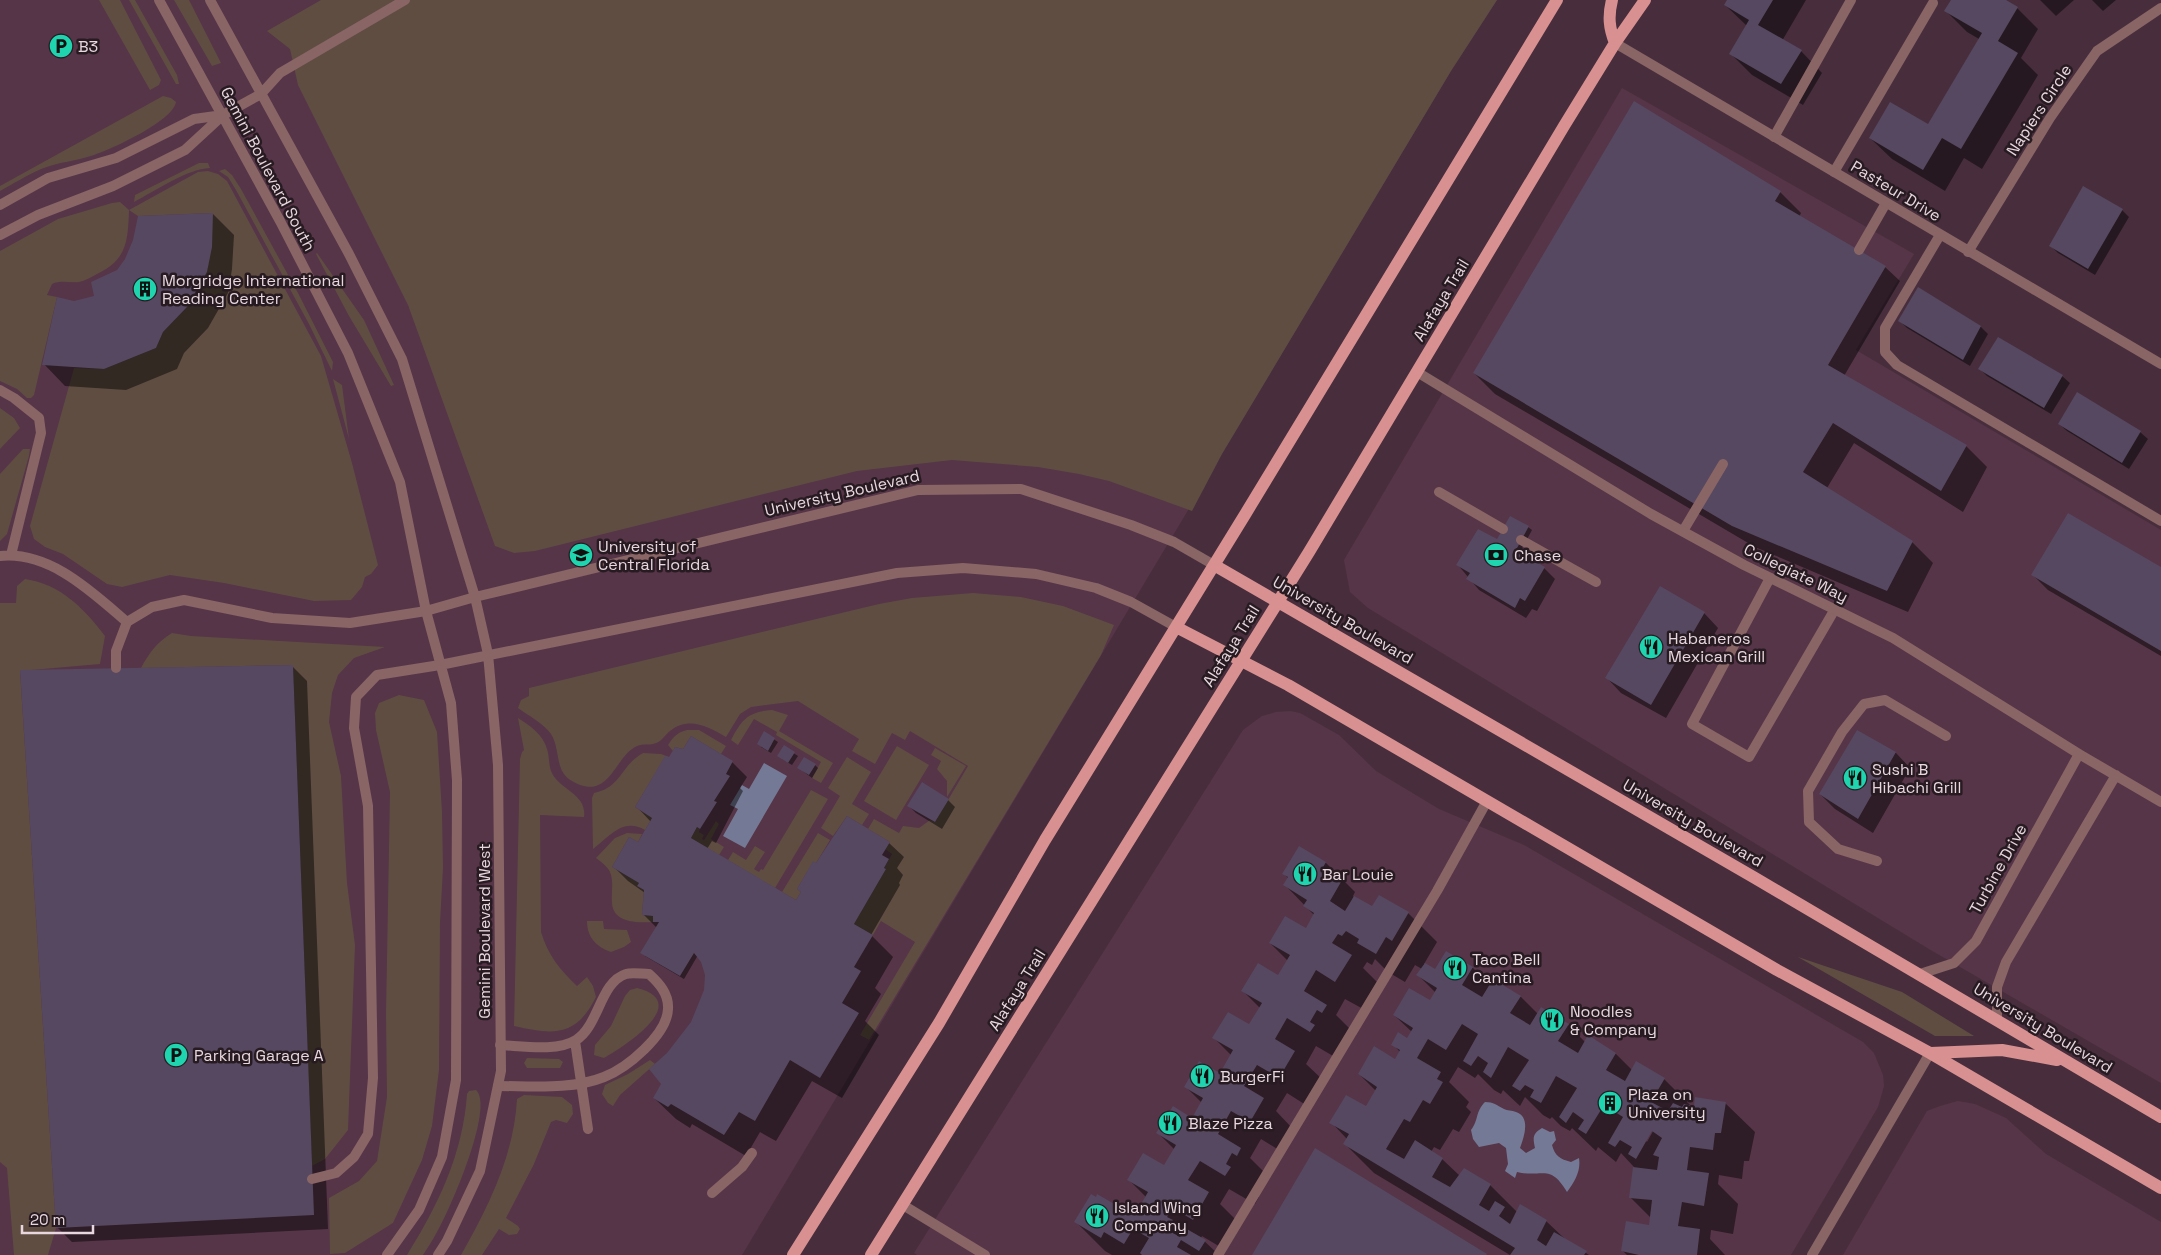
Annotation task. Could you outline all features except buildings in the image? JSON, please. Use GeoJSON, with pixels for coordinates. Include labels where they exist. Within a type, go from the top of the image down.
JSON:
{"type":"FeatureCollection","features":[{"type":"Feature","properties":{"kind":"main road"},"geometry":{"type":"LineString","coordinates":[[793,1255],[938,1023],[1045,840],[1557,0]]}},
{"type":"Feature","properties":{"kind":"main road"},"geometry":{"type":"LineString","coordinates":[[1612,0],[1608,15],[1615,43]]}},
{"type":"Feature","properties":{"kind":"main road","name":"Alafaya Trail"},"geometry":{"type":"LineString","coordinates":[[871,1255],[1278,601],[1615,43],[1645,0]]}},
{"type":"Feature","properties":{"kind":"main road","name":"University Boulevard"},"geometry":{"type":"LineString","coordinates":[[1214,565],[1920,974],[2161,1117]]}},
{"type":"Feature","properties":{"kind":"main road"},"geometry":{"type":"LineString","coordinates":[[1176,627],[1288,685],[1777,970],[1930,1053],[2161,1188]]}},
{"type":"Feature","properties":{"kind":"main road"},"geometry":{"type":"LineString","coordinates":[[1930,1053],[2002,1050],[2067,1062]]}},
{"type":"Feature","properties":{"kind":"street","name":"Gemini Boulevard South"},"geometry":{"type":"LineString","coordinates":[[160,0],[223,115],[348,354],[400,482],[426,611]]}},
{"type":"Feature","properties":{"kind":"street","name":"Gemini Boulevard South"},"geometry":{"type":"LineString","coordinates":[[210,0],[349,254],[402,359],[476,597]]}},
{"type":"Feature","properties":{"kind":"street"},"geometry":{"type":"LineString","coordinates":[[0,235],[38,215],[113,186],[185,150],[223,115],[261,94],[280,73],[405,0]]}},
{"type":"Feature","properties":{"kind":"street"},"geometry":{"type":"LineString","coordinates":[[1774,137],[1851,0]]}},
{"type":"Feature","properties":{"kind":"street"},"geometry":{"type":"LineString","coordinates":[[1834,172],[1933,3]]}},
{"type":"Feature","properties":{"kind":"street","name":"Napiers Circle"},"geometry":{"type":"LineString","coordinates":[[1968,252],[2050,118],[2097,51],[2161,8]]}},
{"type":"Feature","properties":{"kind":"street","name":"Pasteur Drive"},"geometry":{"type":"LineString","coordinates":[[1615,43],[2161,364]]}},
{"type":"Feature","properties":{"kind":"street"},"geometry":{"type":"LineString","coordinates":[[0,205],[48,178],[116,158],[194,118],[223,115]]}},
{"type":"Feature","properties":{"kind":"street"},"geometry":{"type":"LineString","coordinates":[[1859,250],[1886,203]]}},
{"type":"Feature","properties":{"kind":"street"},"geometry":{"type":"LineString","coordinates":[[1940,235],[1885,328],[1885,352],[1897,365],[2161,520]]}},
{"type":"Feature","properties":{"kind":"street","name":"Collegiate Way"},"geometry":{"type":"LineString","coordinates":[[1417,372],[1651,514],[1770,578],[1893,638],[2079,754],[2161,802]]}},
{"type":"Feature","properties":{"kind":"street"},"geometry":{"type":"LineString","coordinates":[[0,390],[14,398],[39,418],[41,433],[11,555]]}},
{"type":"Feature","properties":{"kind":"street"},"geometry":{"type":"LineString","coordinates":[[1683,531],[1723,464]]}},
{"type":"Feature","properties":{"kind":"street","name":"University Boulevard"},"geometry":{"type":"LineString","coordinates":[[127,622],[152,607],[184,600],[272,618],[350,623],[426,611],[476,597],[918,490],[1020,489],[1140,528],[1174,542],[1214,565]]}},
{"type":"Feature","properties":{"kind":"street"},"geometry":{"type":"LineString","coordinates":[[1439,492],[1503,529]]}},
{"type":"Feature","properties":{"kind":"street"},"geometry":{"type":"LineString","coordinates":[[1522,540],[1596,582]]}},
{"type":"Feature","properties":{"kind":"street"},"geometry":{"type":"LineString","coordinates":[[0,556],[11,555],[43,563],[83,584],[127,622],[116,651],[116,668]]}},
{"type":"Feature","properties":{"kind":"street"},"geometry":{"type":"LineString","coordinates":[[312,1179],[336,1173],[354,1157],[368,1134],[372,1088],[368,806],[354,728],[356,696],[377,675],[440,665],[897,573],[963,568],[1036,574],[1096,588],[1131,602],[1176,627]]}},
{"type":"Feature","properties":{"kind":"street"},"geometry":{"type":"LineString","coordinates":[[1770,578],[1692,724],[1749,757],[1835,609]]}},
{"type":"Feature","properties":{"kind":"street","name":"Gemini Boulevard West"},"geometry":{"type":"LineString","coordinates":[[438,1255],[447,1241],[480,1171],[501,1071],[498,765],[488,654],[476,597]]}},
{"type":"Feature","properties":{"kind":"street","name":"Gemini Boulevard West"},"geometry":{"type":"LineString","coordinates":[[387,1255],[419,1210],[442,1157],[456,1080],[456,780],[451,703],[426,611]]}},
{"type":"Feature","properties":{"kind":"street"},"geometry":{"type":"LineString","coordinates":[[1876,861],[1838,849],[1810,822],[1808,791],[1842,732],[1864,704],[1885,700],[1946,736]]}},
{"type":"Feature","properties":{"kind":"street","name":"Turbine Drive"},"geometry":{"type":"LineString","coordinates":[[1920,974],[1954,963],[1976,941],[2079,754]]}},
{"type":"Feature","properties":{"kind":"street"},"geometry":{"type":"LineString","coordinates":[[1997,1021],[1997,988],[2006,962],[2116,775]]}},
{"type":"Feature","properties":{"kind":"street"},"geometry":{"type":"LineString","coordinates":[[1218,1255],[1437,891],[1487,801]]}},
{"type":"Feature","properties":{"kind":"street"},"geometry":{"type":"LineString","coordinates":[[498,1086],[564,1085],[604,1077],[626,1064],[643,1050],[665,1022],[668,1008],[661,985],[649,974],[625,974],[614,981],[586,1031],[575,1041],[552,1047],[500,1045]]}},
{"type":"Feature","properties":{"kind":"street"},"geometry":{"type":"LineString","coordinates":[[575,1041],[583,1082],[588,1129]]}},
{"type":"Feature","properties":{"kind":"street"},"geometry":{"type":"LineString","coordinates":[[1812,1255],[1930,1053]]}},
{"type":"Feature","properties":{"kind":"street"},"geometry":{"type":"LineString","coordinates":[[712,1193],[742,1166],[752,1153]]}},
{"type":"Feature","properties":{"kind":"street"},"geometry":{"type":"LineString","coordinates":[[903,1205],[985,1255]]}},
{"type":"Feature","properties":{"kind":"shaded area","name":"University of Central Florida"},"geometry":{"type":"Polygon","coordinates":[[[0,0],[1497,0],[1451,71],[742,1255],[0,1255],[0,0]]]}},
{"type":"Feature","properties":{"kind":"shaded area"},"geometry":{"type":"Polygon","coordinates":[[[99,0],[120,0],[161,80],[159,85],[150,90],[99,0]]]}},
{"type":"Feature","properties":{"kind":"shaded area"},"geometry":{"type":"Polygon","coordinates":[[[129,0],[135,0],[177,75],[179,84],[176,84],[129,0]]]}},
{"type":"Feature","properties":{"kind":"shaded area"},"geometry":{"type":"Polygon","coordinates":[[[174,0],[189,0],[221,63],[212,66],[174,0]]]}},
{"type":"Feature","properties":{"kind":"shaded area"},"geometry":{"type":"Polygon","coordinates":[[[321,0],[1497,0],[1451,71],[1222,454],[1192,511],[1109,481],[1079,474],[1038,467],[952,460],[857,471],[535,551],[514,553],[495,546],[408,305],[298,85],[290,49],[267,31],[321,0]]]}},
{"type":"Feature","properties":{"kind":"shaded area"},"geometry":{"type":"Polygon","coordinates":[[[1622,88],[1914,254],[1856,350],[2161,530],[2161,1083],[1929,949],[1368,608],[1350,592],[1344,560],[1622,88]]]}},
{"type":"Feature","properties":{"kind":"shaded area"},"geometry":{"type":"Polygon","coordinates":[[[163,96],[171,98],[176,102],[172,109],[153,126],[141,133],[94,155],[41,169],[0,191],[0,186],[163,96]]]}},
{"type":"Feature","properties":{"kind":"shaded area"},"geometry":{"type":"Polygon","coordinates":[[[199,163],[208,163],[210,168],[181,176],[134,202],[135,195],[199,163]]]}},
{"type":"Feature","properties":{"kind":"shaded area"},"geometry":{"type":"Polygon","coordinates":[[[225,169],[232,175],[241,189],[298,293],[333,362],[332,371],[309,324],[236,190],[228,177],[219,171],[225,169]]]}},
{"type":"Feature","properties":{"kind":"shaded area"},"geometry":{"type":"Polygon","coordinates":[[[208,171],[218,174],[227,181],[321,356],[352,463],[378,565],[371,574],[365,577],[362,587],[351,600],[314,601],[224,583],[170,575],[122,587],[107,584],[63,554],[45,547],[34,539],[30,526],[74,368],[104,369],[156,348],[163,332],[187,307],[207,272],[213,213],[138,216],[129,210],[198,172],[208,171]]]}},
{"type":"Feature","properties":{"kind":"shaded area"},"geometry":{"type":"Polygon","coordinates":[[[120,202],[129,210],[128,231],[124,248],[115,262],[107,269],[84,281],[52,284],[47,295],[57,297],[34,395],[31,398],[27,398],[17,389],[0,381],[0,251],[58,219],[112,203],[120,202]]]}},
{"type":"Feature","properties":{"kind":"shaded area"},"geometry":{"type":"Polygon","coordinates":[[[317,253],[364,320],[394,385],[391,386],[349,316],[317,253]]]}},
{"type":"Feature","properties":{"kind":"shaded area"},"geometry":{"type":"Polygon","coordinates":[[[333,379],[342,385],[349,439],[333,379]]]}},
{"type":"Feature","properties":{"kind":"shaded area"},"geometry":{"type":"Polygon","coordinates":[[[0,408],[14,418],[20,428],[0,449],[0,408]]]}},
{"type":"Feature","properties":{"kind":"shaded area"},"geometry":{"type":"Polygon","coordinates":[[[23,449],[30,449],[29,456],[7,534],[0,541],[0,474],[23,449]]]}},
{"type":"Feature","properties":{"kind":"shaded area"},"geometry":{"type":"Polygon","coordinates":[[[25,579],[49,586],[70,599],[89,616],[105,636],[100,664],[20,671],[56,1228],[48,1255],[14,1255],[7,1168],[0,1162],[0,603],[16,603],[17,586],[25,579]]]}},
{"type":"Feature","properties":{"kind":"shaded area"},"geometry":{"type":"Polygon","coordinates":[[[973,593],[1021,597],[1063,606],[1114,625],[1101,655],[869,1040],[860,1035],[915,942],[881,921],[873,935],[854,924],[886,869],[884,868],[892,854],[885,849],[890,842],[868,829],[874,819],[899,833],[903,826],[919,828],[930,820],[935,822],[968,766],[910,731],[905,740],[892,733],[875,764],[852,751],[859,739],[798,701],[751,707],[740,714],[726,737],[698,724],[691,723],[677,726],[662,740],[652,744],[639,745],[629,751],[610,776],[603,782],[595,786],[585,786],[566,777],[560,766],[551,734],[540,723],[518,708],[521,700],[529,696],[529,688],[879,604],[912,598],[973,593]]]}},
{"type":"Feature","properties":{"kind":"shaded area"},"geometry":{"type":"Polygon","coordinates":[[[172,633],[191,636],[385,647],[354,658],[338,675],[332,693],[329,722],[341,776],[347,883],[355,945],[348,1130],[325,1159],[312,1166],[293,665],[141,668],[154,648],[172,633]]]}},
{"type":"Feature","properties":{"kind":"shaded area"},"geometry":{"type":"Polygon","coordinates":[[[399,695],[424,700],[437,732],[443,868],[440,923],[439,1070],[432,1126],[422,1160],[393,1223],[345,1253],[330,1254],[329,1198],[359,1181],[377,1161],[387,1097],[386,1014],[390,792],[376,730],[375,713],[379,703],[399,695]]]}},
{"type":"Feature","properties":{"kind":"shaded area"},"geometry":{"type":"Polygon","coordinates":[[[772,710],[788,715],[779,731],[833,763],[821,783],[812,778],[821,762],[776,735],[777,732],[754,719],[738,745],[731,740],[742,722],[751,715],[772,710]]]}},
{"type":"Feature","properties":{"kind":"shaded area"},"geometry":{"type":"Polygon","coordinates":[[[1290,711],[1300,713],[1339,735],[1376,771],[1439,809],[1524,845],[1863,1042],[1874,1053],[1883,1075],[1884,1086],[1878,1107],[1791,1255],[917,1255],[914,1253],[1243,730],[1262,716],[1290,711]]]}},
{"type":"Feature","properties":{"kind":"shaded area"},"geometry":{"type":"Polygon","coordinates":[[[518,718],[536,731],[542,739],[547,749],[550,769],[553,775],[578,798],[584,810],[584,817],[540,815],[541,932],[551,955],[565,974],[577,986],[587,977],[593,986],[596,997],[580,1020],[562,1030],[541,1031],[514,1026],[520,759],[524,750],[518,718]]]}},
{"type":"Feature","properties":{"kind":"shaded area"},"geometry":{"type":"Polygon","coordinates":[[[687,730],[699,730],[726,746],[721,754],[691,736],[683,749],[675,747],[673,751],[668,745],[670,742],[678,734],[687,730]]]}},
{"type":"Feature","properties":{"kind":"shaded area"},"geometry":{"type":"Polygon","coordinates":[[[897,746],[929,765],[896,820],[864,801],[897,746]]]}},
{"type":"Feature","properties":{"kind":"shaded area"},"geometry":{"type":"Polygon","coordinates":[[[935,748],[966,766],[947,797],[947,781],[937,769],[941,761],[931,755],[935,748]]]}},
{"type":"Feature","properties":{"kind":"shaded area"},"geometry":{"type":"Polygon","coordinates":[[[643,753],[661,754],[669,757],[665,757],[635,807],[652,818],[645,830],[630,826],[623,827],[593,849],[592,798],[594,793],[610,786],[635,758],[643,753]]]}},
{"type":"Feature","properties":{"kind":"shaded area"},"geometry":{"type":"Polygon","coordinates":[[[847,757],[871,772],[852,804],[869,814],[862,825],[847,816],[833,836],[821,828],[840,796],[828,788],[847,757]]]}},
{"type":"Feature","properties":{"kind":"shaded area"},"geometry":{"type":"Polygon","coordinates":[[[811,790],[828,799],[775,888],[728,860],[733,852],[746,860],[755,846],[765,852],[754,869],[759,872],[761,869],[763,870],[811,790]]]}},
{"type":"Feature","properties":{"kind":"shaded area"},"geometry":{"type":"Polygon","coordinates":[[[716,821],[719,824],[711,839],[724,847],[719,855],[691,838],[697,827],[700,829],[699,832],[704,835],[702,839],[704,840],[716,821]]]}},
{"type":"Feature","properties":{"kind":"shaded area"},"geometry":{"type":"Polygon","coordinates":[[[627,833],[642,834],[638,842],[629,837],[612,867],[639,883],[637,886],[644,890],[642,915],[653,916],[653,922],[634,922],[617,915],[613,910],[610,872],[596,858],[615,838],[627,833]]]}},
{"type":"Feature","properties":{"kind":"shaded area"},"geometry":{"type":"Polygon","coordinates":[[[818,833],[830,840],[816,863],[813,862],[797,889],[801,892],[796,900],[782,892],[818,833]]]}},
{"type":"Feature","properties":{"kind":"shaded area"},"geometry":{"type":"Polygon","coordinates":[[[587,921],[603,921],[604,929],[627,930],[631,942],[611,952],[606,950],[591,937],[587,921]]]}},
{"type":"Feature","properties":{"kind":"shaded area"},"geometry":{"type":"Polygon","coordinates":[[[1798,957],[1902,992],[1974,1036],[1935,1036],[1798,957]]]}},
{"type":"Feature","properties":{"kind":"shaded area"},"geometry":{"type":"Polygon","coordinates":[[[637,988],[653,995],[658,1003],[657,1013],[638,1034],[614,1052],[604,1058],[594,1055],[595,1045],[611,1026],[625,996],[630,990],[637,988]]]}},
{"type":"Feature","properties":{"kind":"shaded area"},"geometry":{"type":"Polygon","coordinates":[[[527,1058],[559,1059],[563,1062],[560,1068],[527,1068],[524,1063],[527,1058]]]}},
{"type":"Feature","properties":{"kind":"shaded area"},"geometry":{"type":"Polygon","coordinates":[[[650,1060],[655,1064],[620,1095],[613,1106],[608,1103],[602,1094],[605,1085],[628,1074],[650,1060]]]}},
{"type":"Feature","properties":{"kind":"shaded area"},"geometry":{"type":"Polygon","coordinates":[[[476,1090],[480,1100],[480,1117],[460,1183],[443,1221],[423,1255],[407,1255],[439,1198],[460,1137],[465,1116],[467,1094],[469,1091],[476,1090]]]}},
{"type":"Feature","properties":{"kind":"shaded area"},"geometry":{"type":"Polygon","coordinates":[[[524,1095],[562,1097],[572,1105],[573,1114],[567,1123],[556,1120],[551,1122],[534,1164],[506,1218],[518,1226],[520,1229],[517,1234],[509,1235],[499,1229],[482,1255],[461,1255],[481,1218],[498,1180],[511,1140],[517,1099],[524,1095]]]}},
{"type":"Feature","properties":{"kind":"shaded area"},"geometry":{"type":"Polygon","coordinates":[[[1958,1101],[1975,1104],[2006,1118],[2046,1154],[2161,1222],[2161,1255],[1843,1255],[1927,1111],[1958,1101]]]}},
{"type":"Feature","properties":{"kind":"water"},"geometry":{"type":"Polygon","coordinates":[[[764,763],[787,776],[745,848],[723,836],[738,809],[730,805],[742,785],[749,789],[764,763]]]}},
{"type":"Feature","properties":{"kind":"water"},"geometry":{"type":"Polygon","coordinates":[[[1485,1102],[1493,1103],[1505,1110],[1514,1111],[1524,1118],[1525,1128],[1520,1148],[1526,1153],[1535,1148],[1534,1136],[1542,1128],[1550,1132],[1554,1131],[1556,1140],[1552,1145],[1558,1156],[1571,1162],[1579,1158],[1577,1176],[1567,1192],[1556,1177],[1545,1173],[1517,1172],[1515,1178],[1505,1171],[1508,1164],[1506,1148],[1499,1143],[1479,1147],[1473,1139],[1471,1130],[1485,1102]]]}},
{"type":"Feature","properties":{"kind":"place","name":"B3"},"geometry":{"type":"Point","coordinates":[61,46]}},
{"type":"Feature","properties":{"kind":"place","name":"Morgridge International Reading Center"},"geometry":{"type":"Point","coordinates":[145,289]}},
{"type":"Feature","properties":{"kind":"place","name":"University of Central Florida"},"geometry":{"type":"Point","coordinates":[581,555]}},
{"type":"Feature","properties":{"kind":"place","name":"Chase"},"geometry":{"type":"Point","coordinates":[1496,555]}},
{"type":"Feature","properties":{"kind":"place","name":"Habaneros Mexican Grill"},"geometry":{"type":"Point","coordinates":[1651,647]}},
{"type":"Feature","properties":{"kind":"place","name":"Sushi B Hibachi Grill"},"geometry":{"type":"Point","coordinates":[1855,778]}},
{"type":"Feature","properties":{"kind":"place","name":"Bar Louie"},"geometry":{"type":"Point","coordinates":[1305,874]}},
{"type":"Feature","properties":{"kind":"place","name":"Taco Bell Cantina"},"geometry":{"type":"Point","coordinates":[1455,968]}},
{"type":"Feature","properties":{"kind":"place","name":"Noodles & Company"},"geometry":{"type":"Point","coordinates":[1552,1020]}},
{"type":"Feature","properties":{"kind":"place","name":"Parking Garage A"},"geometry":{"type":"Point","coordinates":[176,1055]}},
{"type":"Feature","properties":{"kind":"place","name":"BurgerFi"},"geometry":{"type":"Point","coordinates":[1202,1076]}},
{"type":"Feature","properties":{"kind":"place","name":"Plaza on University"},"geometry":{"type":"Point","coordinates":[1610,1103]}},
{"type":"Feature","properties":{"kind":"place","name":"Blaze Pizza"},"geometry":{"type":"Point","coordinates":[1170,1123]}},
{"type":"Feature","properties":{"kind":"place","name":"Island Wing Company"},"geometry":{"type":"Point","coordinates":[1097,1216]}}]}
